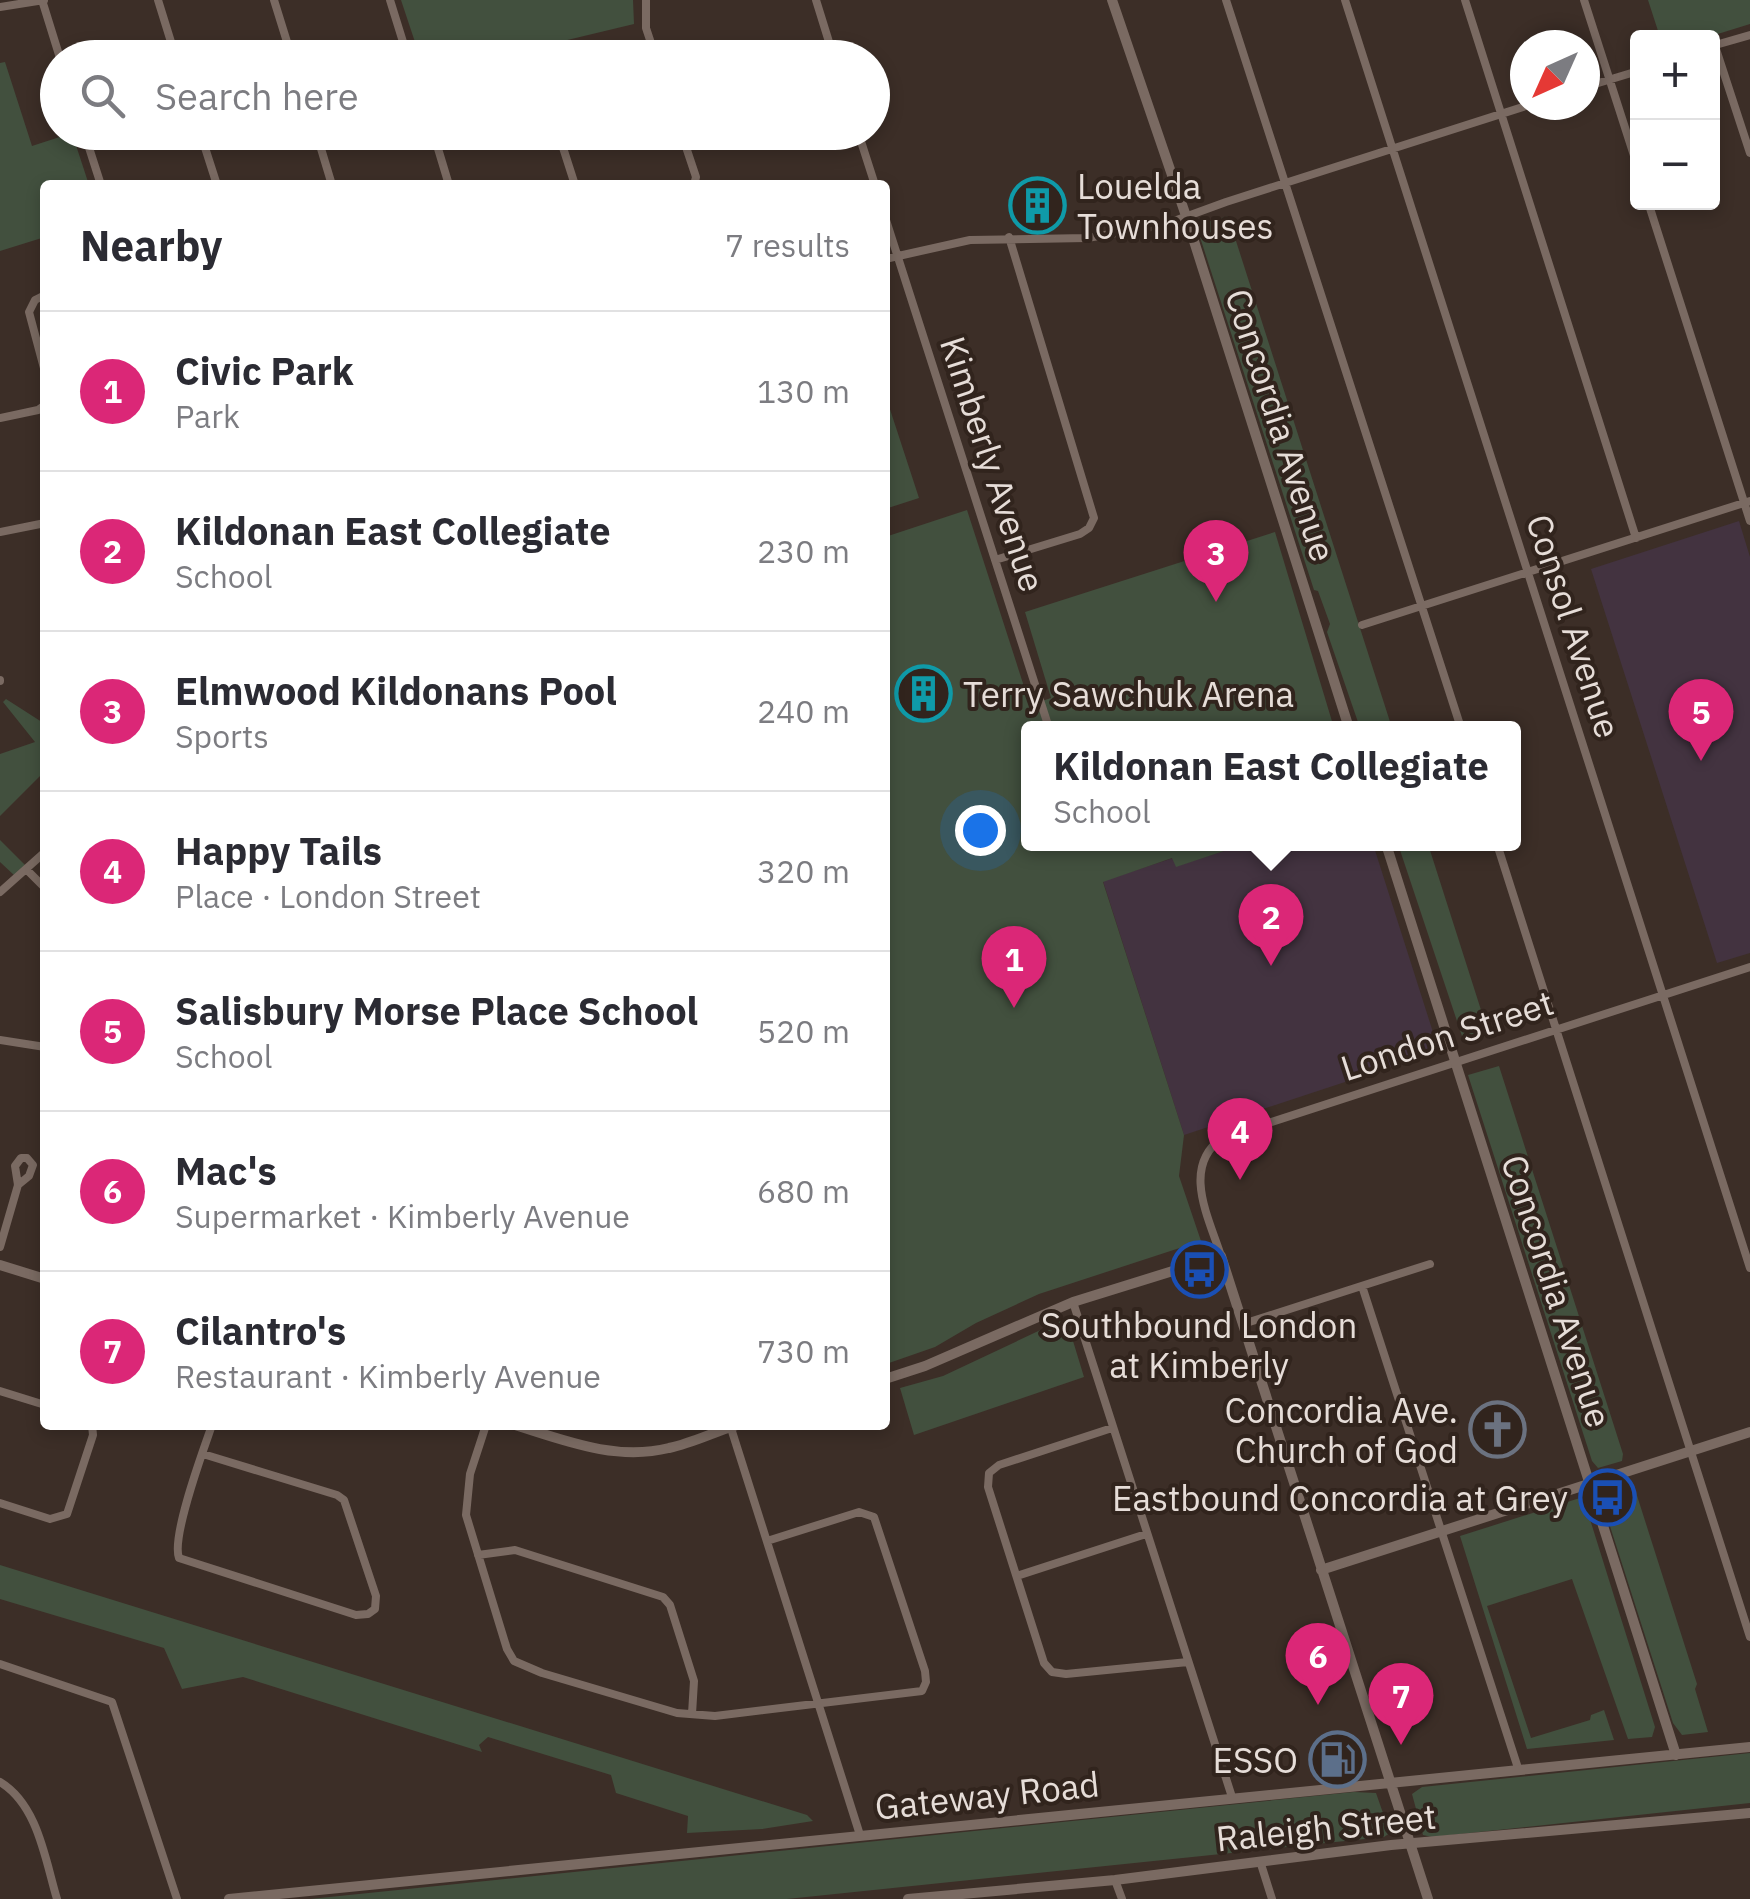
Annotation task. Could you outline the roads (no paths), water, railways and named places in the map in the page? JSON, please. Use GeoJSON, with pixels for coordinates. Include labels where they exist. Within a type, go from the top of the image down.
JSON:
{"type":"FeatureCollection","features":[{"type":"Feature","properties":{"kind":"main road","name":"Concordia Avenue"},"geometry":{"type":"LineString","coordinates":[[1112,0],[1186,216],[1348,721]]}},
{"type":"Feature","properties":{"kind":"main road","name":"Concordia Avenue"},"geometry":{"type":"LineString","coordinates":[[1122,0],[1123,24]]}},
{"type":"Feature","properties":{"kind":"main road","name":"Concordia Avenue"},"geometry":{"type":"LineString","coordinates":[[1388,851],[1676,1754]]}},
{"type":"Feature","properties":{"kind":"main road"},"geometry":{"type":"LineString","coordinates":[[890,1376],[925,1366],[1073,1302],[1221,1256],[1428,1899]]}},
{"type":"Feature","properties":{"kind":"main road"},"geometry":{"type":"LineString","coordinates":[[0,1265],[40,1277]]}},
{"type":"Feature","properties":{"kind":"main road"},"geometry":{"type":"LineString","coordinates":[[531,1430],[618,1453],[667,1449],[721,1430]]}},
{"type":"Feature","properties":{"kind":"main road"},"geometry":{"type":"LineString","coordinates":[[1322,1570],[1750,1432]]}},
{"type":"Feature","properties":{"kind":"main road","name":"Gateway Road"},"geometry":{"type":"LineString","coordinates":[[229,1899],[1750,1747]]}},
{"type":"Feature","properties":{"kind":"main road","name":"Raleigh Street"},"geometry":{"type":"LineString","coordinates":[[908,1899],[1116,1880],[1411,1844],[1750,1813]]}},
{"type":"Feature","properties":{"kind":"street"},"geometry":{"type":"LineString","coordinates":[[0,7],[43,0],[55,40]]}},
{"type":"Feature","properties":{"kind":"street"},"geometry":{"type":"LineString","coordinates":[[158,0],[170,40]]}},
{"type":"Feature","properties":{"kind":"street"},"geometry":{"type":"LineString","coordinates":[[274,0],[286,40]]}},
{"type":"Feature","properties":{"kind":"street"},"geometry":{"type":"LineString","coordinates":[[390,0],[402,40]]}},
{"type":"Feature","properties":{"kind":"street"},"geometry":{"type":"LineString","coordinates":[[646,0],[650,40]]}},
{"type":"Feature","properties":{"kind":"street"},"geometry":{"type":"LineString","coordinates":[[816,0],[828,40]]}},
{"type":"Feature","properties":{"kind":"street"},"geometry":{"type":"LineString","coordinates":[[1226,0],[1458,721]]}},
{"type":"Feature","properties":{"kind":"street","name":"Consol Avenue"},"geometry":{"type":"LineString","coordinates":[[1345,0],[1750,1268]]}},
{"type":"Feature","properties":{"kind":"street"},"geometry":{"type":"LineString","coordinates":[[1465,0],[1636,538]]}},
{"type":"Feature","properties":{"kind":"street"},"geometry":{"type":"LineString","coordinates":[[1584,0],[1630,144]]}},
{"type":"Feature","properties":{"kind":"street"},"geometry":{"type":"LineString","coordinates":[[1720,44],[1750,34]]}},
{"type":"Feature","properties":{"kind":"street"},"geometry":{"type":"LineString","coordinates":[[1720,64],[1750,154]]}},
{"type":"Feature","properties":{"kind":"street"},"geometry":{"type":"LineString","coordinates":[[1600,83],[1630,73]]}},
{"type":"Feature","properties":{"kind":"street"},"geometry":{"type":"LineString","coordinates":[[890,257],[952,243],[1009,237],[1080,238],[1164,226],[1285,182],[1510,111]]}},
{"type":"Feature","properties":{"kind":"street"},"geometry":{"type":"LineString","coordinates":[[90,150],[99,180]]}},
{"type":"Feature","properties":{"kind":"street"},"geometry":{"type":"LineString","coordinates":[[206,150],[215,180]]}},
{"type":"Feature","properties":{"kind":"street"},"geometry":{"type":"LineString","coordinates":[[321,150],[330,180]]}},
{"type":"Feature","properties":{"kind":"street"},"geometry":{"type":"LineString","coordinates":[[438,150],[447,180]]}},
{"type":"Feature","properties":{"kind":"street"},"geometry":{"type":"LineString","coordinates":[[564,150],[573,180]]}},
{"type":"Feature","properties":{"kind":"street"},"geometry":{"type":"LineString","coordinates":[[687,150],[695,180]]}},
{"type":"Feature","properties":{"kind":"street"},"geometry":{"type":"LineString","coordinates":[[864,150],[873,180]]}},
{"type":"Feature","properties":{"kind":"street"},"geometry":{"type":"LineString","coordinates":[[1651,210],[1750,521]]}},
{"type":"Feature","properties":{"kind":"street","name":"Kimberly Avenue"},"geometry":{"type":"LineString","coordinates":[[890,231],[1047,721]]}},
{"type":"Feature","properties":{"kind":"street"},"geometry":{"type":"LineString","coordinates":[[995,560],[1080,534],[1094,518],[1009,237]]}},
{"type":"Feature","properties":{"kind":"street"},"geometry":{"type":"LineString","coordinates":[[40,298],[28,312],[40,354]]}},
{"type":"Feature","properties":{"kind":"street"},"geometry":{"type":"LineString","coordinates":[[0,418],[40,409]]}},
{"type":"Feature","properties":{"kind":"street"},"geometry":{"type":"LineString","coordinates":[[1362,625],[1747,502]]}},
{"type":"Feature","properties":{"kind":"street"},"geometry":{"type":"LineString","coordinates":[[0,532],[40,524]]}},
{"type":"Feature","properties":{"kind":"street"},"geometry":{"type":"LineString","coordinates":[[1499,851],[1750,1636]]}},
{"type":"Feature","properties":{"kind":"street"},"geometry":{"type":"LineString","coordinates":[[0,892],[40,857]]}},
{"type":"Feature","properties":{"kind":"street"},"geometry":{"type":"LineString","coordinates":[[27,870],[40,883]]}},
{"type":"Feature","properties":{"kind":"street","name":"London Street"},"geometry":{"type":"LineString","coordinates":[[1221,1256],[1201,1192],[1200,1169],[1211,1147],[1222,1138],[1750,968]]}},
{"type":"Feature","properties":{"kind":"street"},"geometry":{"type":"LineString","coordinates":[[0,1040],[40,1046]]}},
{"type":"Feature","properties":{"kind":"street"},"geometry":{"type":"LineString","coordinates":[[0,1246],[18,1185]]}},
{"type":"Feature","properties":{"kind":"street"},"geometry":{"type":"LineString","coordinates":[[1244,1324],[1430,1264]]}},
{"type":"Feature","properties":{"kind":"street"},"geometry":{"type":"LineString","coordinates":[[1362,1286],[1518,1768]]}},
{"type":"Feature","properties":{"kind":"street"},"geometry":{"type":"LineString","coordinates":[[1073,1302],[1232,1797]]}},
{"type":"Feature","properties":{"kind":"street"},"geometry":{"type":"LineString","coordinates":[[0,1391],[40,1403]]}},
{"type":"Feature","properties":{"kind":"street"},"geometry":{"type":"LineString","coordinates":[[1112,1428],[999,1465],[990,1473],[988,1487],[1044,1662],[1052,1672],[1066,1674],[1188,1662]]}},
{"type":"Feature","properties":{"kind":"street"},"geometry":{"type":"LineString","coordinates":[[0,1503],[50,1518],[63,1517],[70,1510],[92,1430]]}},
{"type":"Feature","properties":{"kind":"street"},"geometry":{"type":"LineString","coordinates":[[202,1454],[344,1500],[376,1596],[374,1608],[368,1614],[356,1615],[180,1558],[176,1541],[202,1454],[210,1430]]}},
{"type":"Feature","properties":{"kind":"street"},"geometry":{"type":"LineString","coordinates":[[485,1430],[466,1494],[466,1514],[507,1650],[514,1661],[677,1713],[715,1716],[922,1691],[925,1671],[878,1525],[870,1515],[859,1512],[767,1541]]}},
{"type":"Feature","properties":{"kind":"street"},"geometry":{"type":"LineString","coordinates":[[733,1430],[860,1835]]}},
{"type":"Feature","properties":{"kind":"street"},"geometry":{"type":"LineString","coordinates":[[1017,1576],[1146,1534]]}},
{"type":"Feature","properties":{"kind":"street"},"geometry":{"type":"LineString","coordinates":[[478,1555],[515,1550],[663,1597],[670,1605],[694,1682],[692,1714]]}},
{"type":"Feature","properties":{"kind":"street"},"geometry":{"type":"LineString","coordinates":[[0,1664],[112,1702],[176,1899]]}},
{"type":"Feature","properties":{"kind":"street"},"geometry":{"type":"LineString","coordinates":[[0,1782],[26,1806],[58,1899]]}},
{"type":"Feature","properties":{"kind":"street"},"geometry":{"type":"LineString","coordinates":[[1260,1861],[1272,1899]]}},
{"type":"Feature","properties":{"kind":"street"},"geometry":{"type":"LineString","coordinates":[[1116,1880],[1122,1899]]}},
{"type":"Feature","properties":{"kind":"place","name":"Louelda Townhouses"},"geometry":{"type":"Point","coordinates":[1038,206]}},
{"type":"Feature","properties":{"kind":"place","name":"Elmwood Kildonans Pool"},"geometry":{"type":"Point","coordinates":[1216,602]}},
{"type":"Feature","properties":{"kind":"place","name":"Terry Sawchuk Arena"},"geometry":{"type":"Point","coordinates":[924,694]}},
{"type":"Feature","properties":{"kind":"place","name":"Salisbury Morse Place School"},"geometry":{"type":"Point","coordinates":[1701,761]}},
{"type":"Feature","properties":{"kind":"place","name":"Kildonan East Collegiate"},"geometry":{"type":"Point","coordinates":[1271,966]}},
{"type":"Feature","properties":{"kind":"place","name":"Civic Park"},"geometry":{"type":"Point","coordinates":[1014,1008]}},
{"type":"Feature","properties":{"kind":"place","name":"Happy Tails"},"geometry":{"type":"Point","coordinates":[1240,1180]}},
{"type":"Feature","properties":{"kind":"place","name":"Southbound London at Kimberly"},"geometry":{"type":"Point","coordinates":[1199,1269]}},
{"type":"Feature","properties":{"kind":"place","name":"Concordia Ave. Church of God"},"geometry":{"type":"Point","coordinates":[1497,1430]}},
{"type":"Feature","properties":{"kind":"place","name":"Eastbound Concordia at Grey"},"geometry":{"type":"Point","coordinates":[1607,1498]}},
{"type":"Feature","properties":{"kind":"place","name":"Mac's"},"geometry":{"type":"Point","coordinates":[1318,1705]}},
{"type":"Feature","properties":{"kind":"place","name":"Cilantro's"},"geometry":{"type":"Point","coordinates":[1401,1745]}},
{"type":"Feature","properties":{"kind":"place","name":"ESSO"},"geometry":{"type":"Point","coordinates":[1337,1760]}}]}
